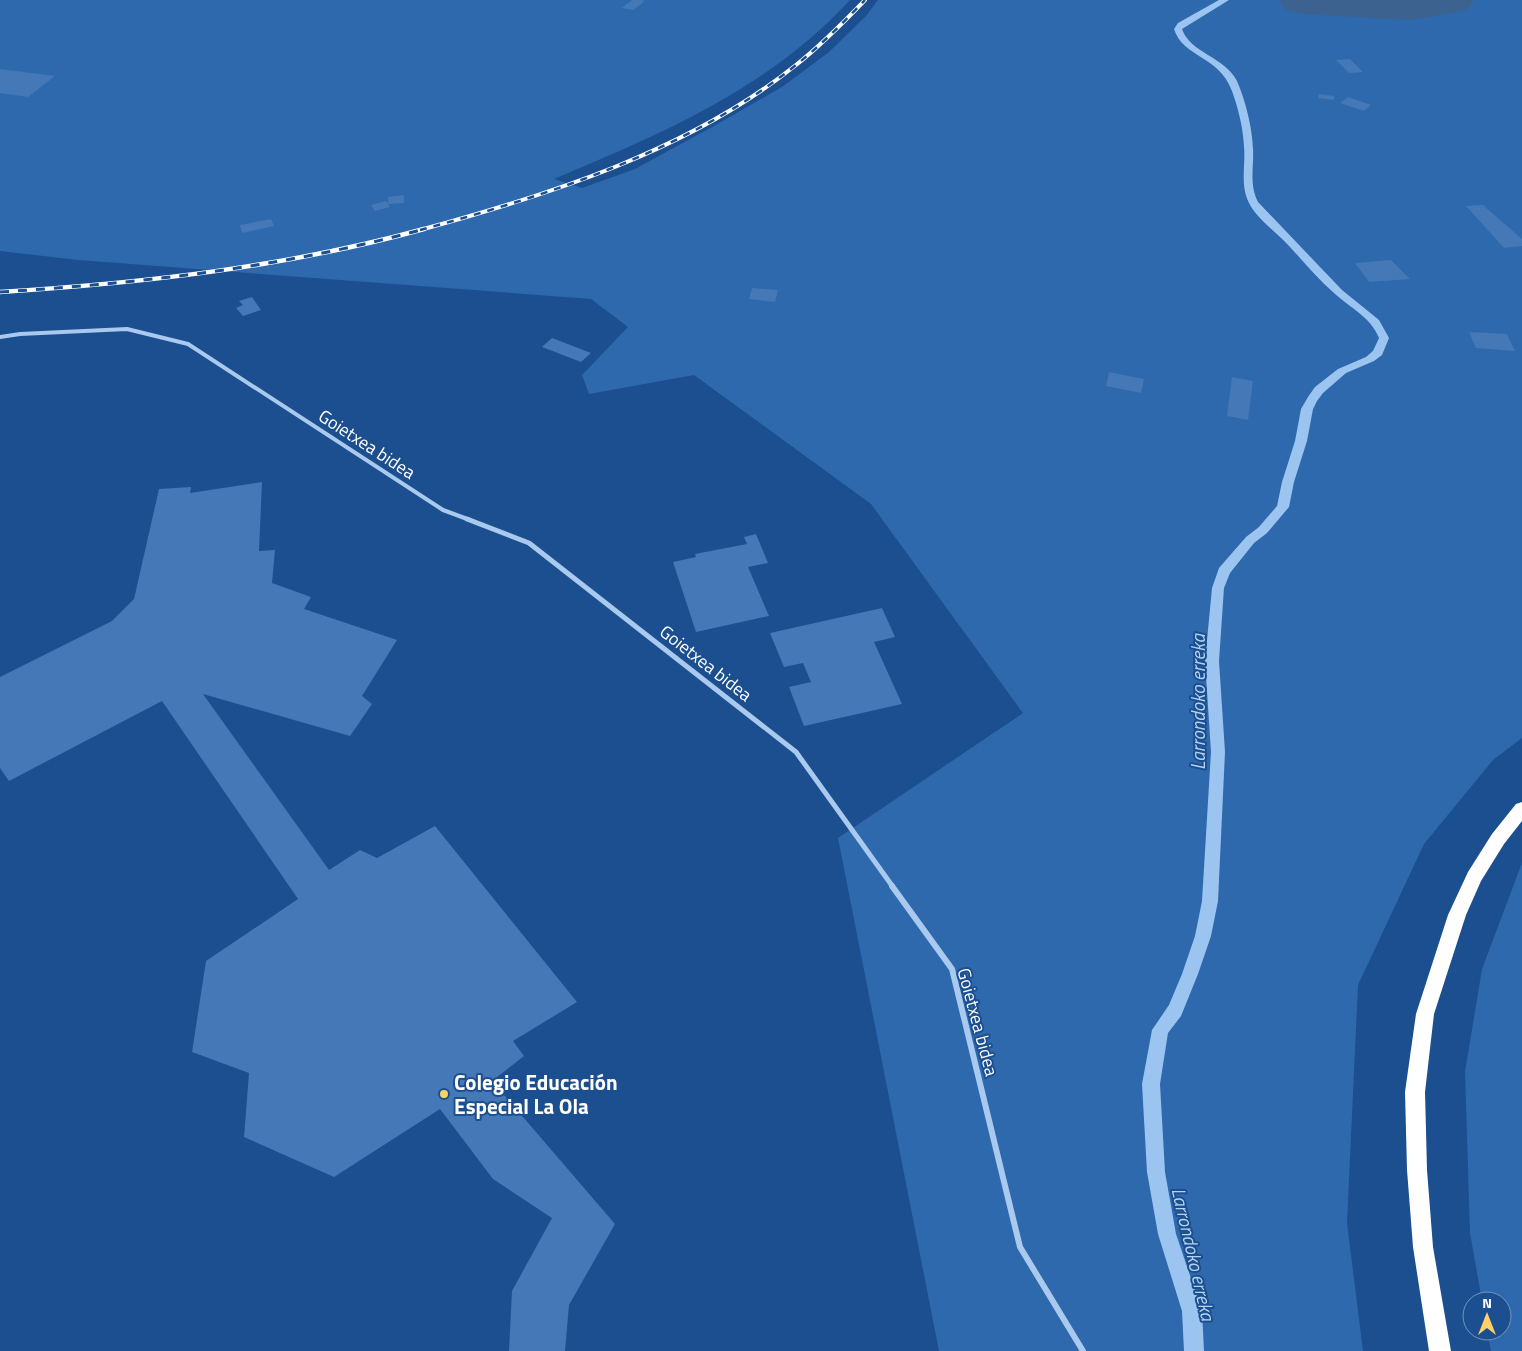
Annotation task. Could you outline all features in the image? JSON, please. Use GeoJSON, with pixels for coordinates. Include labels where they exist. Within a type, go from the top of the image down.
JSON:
{"type":"FeatureCollection","features":[{"type":"Feature","properties":{"kind":"highway"},"geometry":{"type":"LineString","coordinates":[[1440,1351],[1423,1247],[1417,1170],[1415,1092],[1425,1014],[1457,915],[1474,877],[1498,839],[1522,809]]}},
{"type":"Feature","properties":{"kind":"street","name":"Goietxea bidea"},"geometry":{"type":"LineString","coordinates":[[0,337],[20,334],[127,329],[188,344],[443,510],[529,543],[796,752],[952,969],[1020,1247],[1082,1351]]}},
{"type":"Feature","properties":{"kind":"shaded area"},"geometry":{"type":"Polygon","coordinates":[[[0,0],[850,0],[818,31],[749,84],[674,126],[554,179],[582,188],[635,169],[782,87],[829,52],[866,16],[878,0],[1522,0],[1522,738],[1493,760],[1424,844],[1358,985],[1347,1223],[1363,1351],[939,1351],[838,838],[1023,713],[871,504],[694,375],[589,394],[582,375],[628,327],[591,299],[78,260],[0,251],[0,0]]]}},
{"type":"Feature","properties":{"kind":"shaded area"},"geometry":{"type":"Polygon","coordinates":[[[1522,863],[1522,1351],[1491,1351],[1489,1341],[1512,1341],[1512,1291],[1480,1291],[1470,1233],[1465,1072],[1482,969],[1522,863]]]}},
{"type":"Feature","properties":{"kind":"building"},"geometry":{"type":"Polygon","coordinates":[[[632,0],[645,1],[633,10],[622,8],[632,0]]]}},
{"type":"Feature","properties":{"kind":"building"},"geometry":{"type":"Polygon","coordinates":[[[1350,59],[1363,72],[1349,73],[1336,60],[1350,59]]]}},
{"type":"Feature","properties":{"kind":"building"},"geometry":{"type":"Polygon","coordinates":[[[0,69],[55,76],[28,97],[0,93],[0,69]]]}},
{"type":"Feature","properties":{"kind":"building"},"geometry":{"type":"Polygon","coordinates":[[[1319,94],[1334,96],[1334,100],[1318,98],[1319,94]]]}},
{"type":"Feature","properties":{"kind":"building"},"geometry":{"type":"Polygon","coordinates":[[[1348,97],[1371,105],[1364,111],[1340,103],[1348,97]]]}},
{"type":"Feature","properties":{"kind":"building"},"geometry":{"type":"Polygon","coordinates":[[[404,195],[404,203],[388,204],[388,197],[404,195]]]}},
{"type":"Feature","properties":{"kind":"building"},"geometry":{"type":"Polygon","coordinates":[[[386,201],[390,207],[375,211],[371,205],[386,201]]]}},
{"type":"Feature","properties":{"kind":"building"},"geometry":{"type":"Polygon","coordinates":[[[1483,205],[1522,239],[1522,246],[1504,248],[1466,206],[1483,205]]]}},
{"type":"Feature","properties":{"kind":"building"},"geometry":{"type":"Polygon","coordinates":[[[271,219],[274,226],[242,233],[240,225],[271,219]]]}},
{"type":"Feature","properties":{"kind":"building"},"geometry":{"type":"Polygon","coordinates":[[[1391,260],[1410,279],[1369,282],[1355,263],[1391,260]]]}},
{"type":"Feature","properties":{"kind":"building"},"geometry":{"type":"Polygon","coordinates":[[[752,288],[778,290],[775,302],[749,299],[752,288]]]}},
{"type":"Feature","properties":{"kind":"building"},"geometry":{"type":"Polygon","coordinates":[[[252,297],[261,310],[243,316],[236,308],[243,305],[239,301],[252,297]]]}},
{"type":"Feature","properties":{"kind":"building"},"geometry":{"type":"Polygon","coordinates":[[[1469,332],[1507,334],[1515,351],[1476,348],[1469,332]]]}},
{"type":"Feature","properties":{"kind":"building"},"geometry":{"type":"Polygon","coordinates":[[[552,338],[591,353],[581,362],[542,347],[552,338]]]}},
{"type":"Feature","properties":{"kind":"building"},"geometry":{"type":"Polygon","coordinates":[[[1109,372],[1144,379],[1141,393],[1106,386],[1109,372]]]}},
{"type":"Feature","properties":{"kind":"building"},"geometry":{"type":"Polygon","coordinates":[[[1232,377],[1253,381],[1248,420],[1227,416],[1232,377]]]}},
{"type":"Feature","properties":{"kind":"building"},"geometry":{"type":"Polygon","coordinates":[[[262,482],[259,551],[275,550],[272,583],[311,597],[304,609],[397,640],[362,696],[372,704],[350,736],[203,694],[329,870],[360,850],[377,858],[435,826],[577,1002],[513,1041],[524,1056],[492,1081],[615,1224],[569,1305],[565,1351],[509,1351],[512,1291],[552,1218],[493,1179],[440,1109],[334,1177],[244,1137],[249,1073],[192,1052],[206,961],[298,899],[162,701],[9,781],[0,768],[0,677],[112,621],[134,599],[159,489],[191,487],[190,493],[262,482]]]}},
{"type":"Feature","properties":{"kind":"building"},"geometry":{"type":"Polygon","coordinates":[[[756,534],[768,563],[748,567],[769,616],[696,632],[673,562],[696,557],[695,554],[747,544],[744,537],[756,534]]]}},
{"type":"Feature","properties":{"kind":"building"},"geometry":{"type":"Polygon","coordinates":[[[882,608],[895,637],[874,642],[902,704],[804,726],[789,687],[811,682],[803,663],[784,667],[770,633],[882,608]]]}},
{"type":"Feature","properties":{"kind":"waterway","name":"Larrondoko erreka"},"geometry":{"type":"LineString","coordinates":[[1194,1351],[1192,1311],[1167,1234],[1156,1172],[1151,1084],[1160,1030],[1175,1010],[1190,974],[1203,936],[1210,901],[1218,752],[1212,661],[1218,588],[1224,571],[1250,540],[1263,530],[1283,507],[1288,482],[1301,441],[1307,409],[1312,400],[1319,390],[1342,371],[1370,359],[1378,353],[1384,338],[1380,329],[1369,315],[1332,286],[1262,214],[1250,196],[1247,179],[1249,152],[1247,134],[1243,112],[1233,82],[1216,62],[1185,42],[1180,36],[1178,29],[1181,25],[1225,0]]}},
{"type":"Feature","properties":{"kind":"waterway"},"geometry":{"type":"LineString","coordinates":[[1303,0],[1410,6],[1450,0]]}},
{"type":"Feature","properties":{"kind":"railway"},"geometry":{"type":"LineString","coordinates":[[420,230],[568,185],[617,166],[711,122],[755,95],[796,65],[832,34],[865,0]]}},
{"type":"Feature","properties":{"kind":"railway"},"geometry":{"type":"LineString","coordinates":[[420,230],[424,229]]}},
{"type":"Feature","properties":{"kind":"railway"},"geometry":{"type":"LineString","coordinates":[[0,292],[107,284],[214,271],[320,254],[420,230]]}},
{"type":"Feature","properties":{"kind":"place","name":"Colegio Educación Especial La Ola"},"geometry":{"type":"Point","coordinates":[444,1094]}}]}
